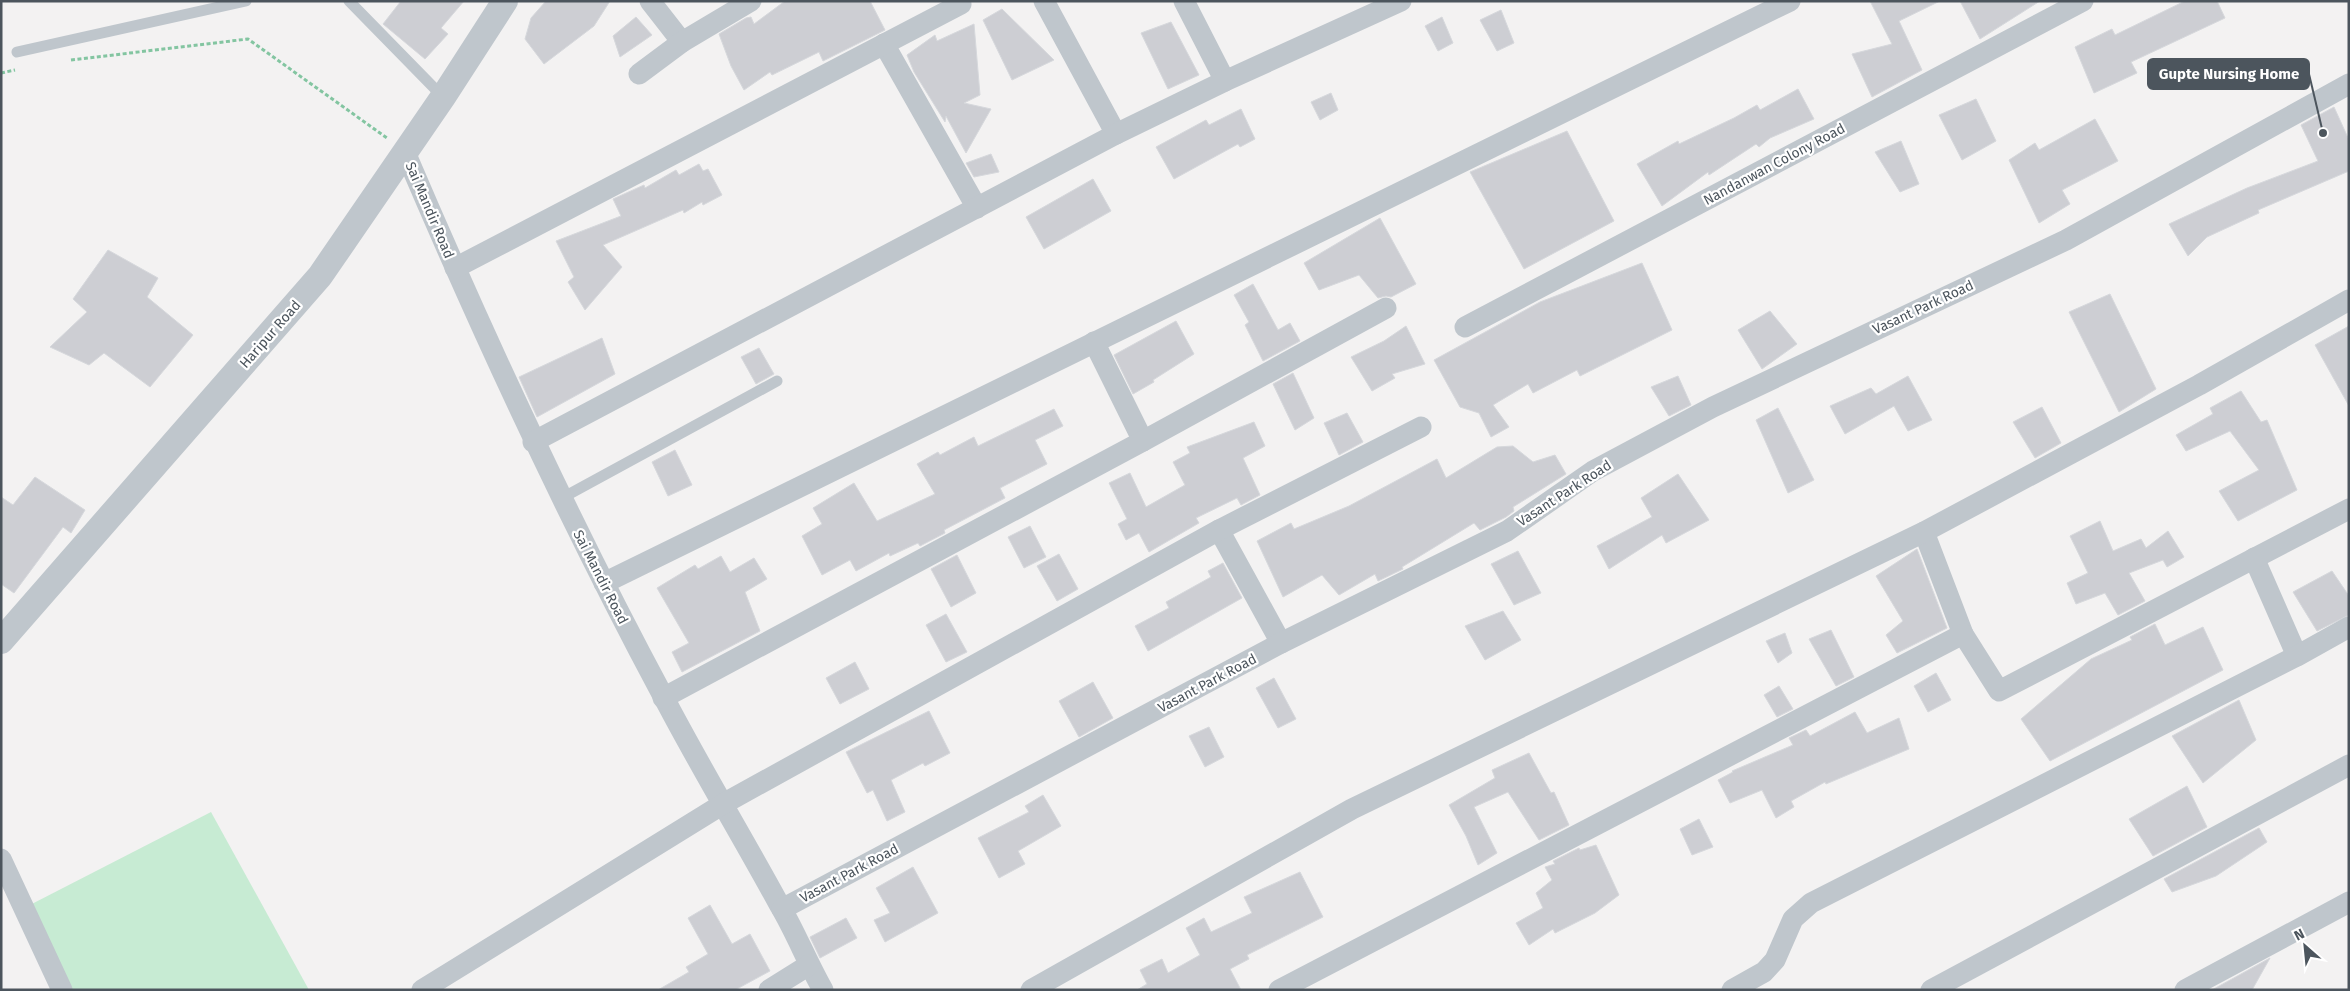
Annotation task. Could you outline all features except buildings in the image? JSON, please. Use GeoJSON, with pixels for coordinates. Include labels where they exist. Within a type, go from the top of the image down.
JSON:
{"type":"FeatureCollection","features":[{"type":"Feature","properties":{"kind":"street","name":"Haripur Road"},"geometry":{"type":"LineString","coordinates":[[1,641],[320,276],[399,146],[443,97],[505,1]]}},
{"type":"Feature","properties":{"kind":"street"},"geometry":{"type":"LineString","coordinates":[[650,1],[682,42]]}},
{"type":"Feature","properties":{"kind":"street"},"geometry":{"type":"LineString","coordinates":[[639,74],[682,42],[751,1]]}},
{"type":"Feature","properties":{"kind":"street"},"geometry":{"type":"LineString","coordinates":[[1044,1],[1116,134]]}},
{"type":"Feature","properties":{"kind":"street"},"geometry":{"type":"LineString","coordinates":[[1184,1],[1224,81]]}},
{"type":"Feature","properties":{"kind":"street"},"geometry":{"type":"LineString","coordinates":[[533,442],[1116,134],[1380,6],[1401,1]]}},
{"type":"Feature","properties":{"kind":"street"},"geometry":{"type":"LineString","coordinates":[[604,583],[1790,1]]}},
{"type":"Feature","properties":{"kind":"street","name":"Nandanwan Colony Road"},"geometry":{"type":"LineString","coordinates":[[1465,327],[2083,1]]}},
{"type":"Feature","properties":{"kind":"street"},"geometry":{"type":"LineString","coordinates":[[455,268],[961,4]]}},
{"type":"Feature","properties":{"kind":"street"},"geometry":{"type":"LineString","coordinates":[[884,44],[977,208]]}},
{"type":"Feature","properties":{"kind":"street","name":"Vasant Park Road"},"geometry":{"type":"LineString","coordinates":[[782,909],[1281,643],[1506,531],[1593,471],[1713,406],[2066,240],[2349,84]]}},
{"type":"Feature","properties":{"kind":"street","name":"Sai Mandir Road"},"geometry":{"type":"LineString","coordinates":[[399,146],[533,442],[663,698],[782,909],[823,990]]}},
{"type":"Feature","properties":{"kind":"street"},"geometry":{"type":"LineString","coordinates":[[1031,990],[1352,809],[1924,532],[2199,385],[2349,300]]}},
{"type":"Feature","properties":{"kind":"street"},"geometry":{"type":"LineString","coordinates":[[663,698],[1143,441],[1386,308]]}},
{"type":"Feature","properties":{"kind":"street"},"geometry":{"type":"LineString","coordinates":[[1094,342],[1143,441]]}},
{"type":"Feature","properties":{"kind":"street"},"geometry":{"type":"LineString","coordinates":[[422,990],[724,804],[1219,530],[1420,427]]}},
{"type":"Feature","properties":{"kind":"street"},"geometry":{"type":"LineString","coordinates":[[1924,532],[1963,634],[1999,691],[2349,509]]}},
{"type":"Feature","properties":{"kind":"street"},"geometry":{"type":"LineString","coordinates":[[1219,530],[1281,643]]}},
{"type":"Feature","properties":{"kind":"street"},"geometry":{"type":"LineString","coordinates":[[2254,558],[2297,656]]}},
{"type":"Feature","properties":{"kind":"street"},"geometry":{"type":"LineString","coordinates":[[1732,990],[1764,972],[1776,960],[1793,919],[1811,903],[2297,656],[2349,627]]}},
{"type":"Feature","properties":{"kind":"street"},"geometry":{"type":"LineString","coordinates":[[1279,990],[1963,634]]}},
{"type":"Feature","properties":{"kind":"street"},"geometry":{"type":"LineString","coordinates":[[1931,990],[2349,765]]}},
{"type":"Feature","properties":{"kind":"street"},"geometry":{"type":"LineString","coordinates":[[1,859],[62,990]]}},
{"type":"Feature","properties":{"kind":"street"},"geometry":{"type":"LineString","coordinates":[[2185,990],[2349,902]]}},
{"type":"Feature","properties":{"kind":"street"},"geometry":{"type":"LineString","coordinates":[[769,990],[809,965]]}},
{"type":"Feature","properties":{"kind":"lane"},"geometry":{"type":"LineString","coordinates":[[17,52],[246,1]]}},
{"type":"Feature","properties":{"kind":"lane"},"geometry":{"type":"LineString","coordinates":[[349,1],[443,97]]}},
{"type":"Feature","properties":{"kind":"lane"},"geometry":{"type":"LineString","coordinates":[[562,498],[777,382]]}},
{"type":"Feature","properties":{"kind":"path"},"geometry":{"type":"LineString","coordinates":[[68,60],[248,39],[399,146]]}},
{"type":"Feature","properties":{"kind":"path"},"geometry":{"type":"LineString","coordinates":[[1,73],[20,69]]}},
{"type":"Feature","properties":{"kind":"green space"},"geometry":{"type":"Polygon","coordinates":[[[211,812],[309,990],[67,990],[24,908],[211,812]]]}},
{"type":"Feature","properties":{"kind":"place","name":"Gupte Nursing Home"},"geometry":{"type":"Point","coordinates":[2323,133]}}]}
